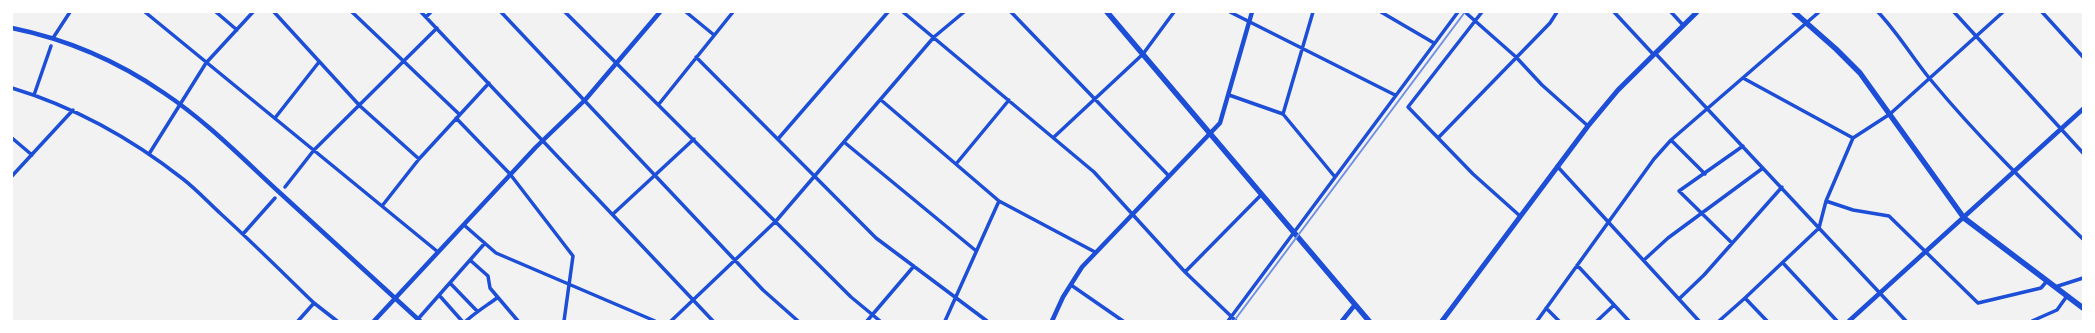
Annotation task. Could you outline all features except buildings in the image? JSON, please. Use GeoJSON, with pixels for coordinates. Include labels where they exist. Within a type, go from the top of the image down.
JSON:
{"type":"FeatureCollection","features":[{"type":"Feature","properties":{"kind":"main road"},"geometry":{"type":"LineString","coordinates":[[1107,12],[1354,306],[1369,321]]}},
{"type":"Feature","properties":{"kind":"main road"},"geometry":{"type":"LineString","coordinates":[[1442,321],[1588,126],[1618,90],[1697,12]]}},
{"type":"Feature","properties":{"kind":"main road"},"geometry":{"type":"LineString","coordinates":[[1794,12],[1808,23],[1860,73],[1964,218],[2083,308]]}},
{"type":"Feature","properties":{"kind":"street"},"geometry":{"type":"LineString","coordinates":[[53,38],[70,12]]}},
{"type":"Feature","properties":{"kind":"street"},"geometry":{"type":"LineString","coordinates":[[145,12],[438,252]]}},
{"type":"Feature","properties":{"kind":"street"},"geometry":{"type":"LineString","coordinates":[[216,12],[237,30]]}},
{"type":"Feature","properties":{"kind":"street"},"geometry":{"type":"LineString","coordinates":[[149,154],[206,63],[253,12]]}},
{"type":"Feature","properties":{"kind":"street"},"geometry":{"type":"LineString","coordinates":[[274,12],[360,106],[419,159]]}},
{"type":"Feature","properties":{"kind":"street"},"geometry":{"type":"LineString","coordinates":[[352,12],[459,114]]}},
{"type":"Feature","properties":{"kind":"street"},"geometry":{"type":"LineString","coordinates":[[421,12],[713,321]]}},
{"type":"Feature","properties":{"kind":"street"},"geometry":{"type":"LineString","coordinates":[[426,17],[432,12]]}},
{"type":"Feature","properties":{"kind":"street"},"geometry":{"type":"LineString","coordinates":[[501,12],[763,290],[798,321]]}},
{"type":"Feature","properties":{"kind":"street"},"geometry":{"type":"LineString","coordinates":[[565,12],[851,297],[880,321]]}},
{"type":"Feature","properties":{"kind":"street"},"geometry":{"type":"LineString","coordinates":[[374,321],[542,140],[585,100],[660,12]]}},
{"type":"Feature","properties":{"kind":"street"},"geometry":{"type":"LineString","coordinates":[[686,12],[714,35]]}},
{"type":"Feature","properties":{"kind":"street"},"geometry":{"type":"LineString","coordinates":[[659,104],[733,12]]}},
{"type":"Feature","properties":{"kind":"street"},"geometry":{"type":"LineString","coordinates":[[778,139],[888,12]]}},
{"type":"Feature","properties":{"kind":"street"},"geometry":{"type":"LineString","coordinates":[[903,12],[1094,172],[1185,272],[1236,321]]}},
{"type":"Feature","properties":{"kind":"street"},"geometry":{"type":"LineString","coordinates":[[672,321],[776,221],[934,38],[964,12]]}},
{"type":"Feature","properties":{"kind":"street"},"geometry":{"type":"LineString","coordinates":[[1011,12],[1168,175]]}},
{"type":"Feature","properties":{"kind":"street"},"geometry":{"type":"LineString","coordinates":[[1054,137],[1143,54],[1174,12]]}},
{"type":"Feature","properties":{"kind":"street"},"geometry":{"type":"LineString","coordinates":[[1230,12],[1395,95]]}},
{"type":"Feature","properties":{"kind":"street"},"geometry":{"type":"LineString","coordinates":[[1052,321],[1062,297],[1082,267],[1168,175],[1220,123],[1252,12]]}},
{"type":"Feature","properties":{"kind":"street"},"geometry":{"type":"LineString","coordinates":[[1283,114],[1313,12]]}},
{"type":"Feature","properties":{"kind":"street"},"geometry":{"type":"LineString","coordinates":[[1381,12],[1434,43]]}},
{"type":"Feature","properties":{"kind":"street"},"geometry":{"type":"LineString","coordinates":[[1228,321],[1458,12]]}},
{"type":"Feature","properties":{"kind":"street"},"geometry":{"type":"LineString","coordinates":[[1465,12],[1476,20],[1516,57],[1542,85],[1588,126]]}},
{"type":"Feature","properties":{"kind":"street"},"geometry":{"type":"LineString","coordinates":[[1482,12],[1408,107],[1474,174],[1520,216]]}},
{"type":"Feature","properties":{"kind":"street"},"geometry":{"type":"LineString","coordinates":[[1438,138],[1550,23],[1557,12]]}},
{"type":"Feature","properties":{"kind":"street"},"geometry":{"type":"LineString","coordinates":[[1614,12],[1782,187],[1906,321]]}},
{"type":"Feature","properties":{"kind":"street"},"geometry":{"type":"LineString","coordinates":[[1671,12],[1683,25]]}},
{"type":"Feature","properties":{"kind":"street"},"geometry":{"type":"LineString","coordinates":[[1537,321],[1654,159],[1671,140],[1706,108],[1808,23],[1819,12]]}},
{"type":"Feature","properties":{"kind":"street"},"geometry":{"type":"LineString","coordinates":[[1878,12],[1895,31],[1929,78],[2014,172],[2083,239]]}},
{"type":"Feature","properties":{"kind":"street"},"geometry":{"type":"LineString","coordinates":[[1954,12],[2083,153]]}},
{"type":"Feature","properties":{"kind":"street"},"geometry":{"type":"LineString","coordinates":[[1719,321],[1746,298],[1819,228],[1826,201],[1853,138],[1890,114],[2003,12]]}},
{"type":"Feature","properties":{"kind":"street"},"geometry":{"type":"LineString","coordinates":[[2042,12],[2083,57]]}},
{"type":"Feature","properties":{"kind":"street"},"geometry":{"type":"LineString","coordinates":[[12,28],[53,38],[129,72],[180,104],[223,140],[419,320],[485,243]]}},
{"type":"Feature","properties":{"kind":"street"},"geometry":{"type":"LineString","coordinates":[[285,188],[314,150],[437,28]]}},
{"type":"Feature","properties":{"kind":"street"},"geometry":{"type":"LineString","coordinates":[[34,95],[50,46]]}},
{"type":"Feature","properties":{"kind":"street"},"geometry":{"type":"LineString","coordinates":[[696,57],[876,238],[987,321]]}},
{"type":"Feature","properties":{"kind":"street"},"geometry":{"type":"LineString","coordinates":[[275,118],[319,62]]}},
{"type":"Feature","properties":{"kind":"street"},"geometry":{"type":"LineString","coordinates":[[1743,78],[1853,138]]}},
{"type":"Feature","properties":{"kind":"street"},"geometry":{"type":"LineString","coordinates":[[382,206],[419,159],[489,83]]}},
{"type":"Feature","properties":{"kind":"street"},"geometry":{"type":"LineString","coordinates":[[12,88],[73,110],[105,126],[149,154],[185,180],[314,303],[336,321]]}},
{"type":"Feature","properties":{"kind":"street"},"geometry":{"type":"LineString","coordinates":[[1229,95],[1283,114],[1335,177]]}},
{"type":"Feature","properties":{"kind":"street"},"geometry":{"type":"LineString","coordinates":[[881,100],[999,201],[1095,252]]}},
{"type":"Feature","properties":{"kind":"street"},"geometry":{"type":"LineString","coordinates":[[956,164],[1009,100]]}},
{"type":"Feature","properties":{"kind":"street"},"geometry":{"type":"LineString","coordinates":[[1849,321],[1926,253],[2083,109]]}},
{"type":"Feature","properties":{"kind":"street"},"geometry":{"type":"LineString","coordinates":[[12,176],[73,110]]}},
{"type":"Feature","properties":{"kind":"street"},"geometry":{"type":"LineString","coordinates":[[456,118],[510,174],[573,256],[564,321]]}},
{"type":"Feature","properties":{"kind":"street"},"geometry":{"type":"LineString","coordinates":[[12,138],[32,155]]}},
{"type":"Feature","properties":{"kind":"street"},"geometry":{"type":"LineString","coordinates":[[612,214],[694,139]]}},
{"type":"Feature","properties":{"kind":"street"},"geometry":{"type":"LineString","coordinates":[[1671,140],[1705,174]]}},
{"type":"Feature","properties":{"kind":"street"},"geometry":{"type":"LineString","coordinates":[[844,142],[975,250]]}},
{"type":"Feature","properties":{"kind":"street"},"geometry":{"type":"LineString","coordinates":[[1732,243],[1679,191],[1743,146]]}},
{"type":"Feature","properties":{"kind":"street"},"geometry":{"type":"LineString","coordinates":[[1557,166],[1699,321]]}},
{"type":"Feature","properties":{"kind":"street"},"geometry":{"type":"LineString","coordinates":[[1644,260],[1668,238],[1763,168]]}},
{"type":"Feature","properties":{"kind":"street"},"geometry":{"type":"LineString","coordinates":[[1679,299],[1704,275],[1782,187]]}},
{"type":"Feature","properties":{"kind":"street"},"geometry":{"type":"LineString","coordinates":[[1185,272],[1261,195]]}},
{"type":"Feature","properties":{"kind":"street"},"geometry":{"type":"LineString","coordinates":[[243,234],[276,198]]}},
{"type":"Feature","properties":{"kind":"street"},"geometry":{"type":"LineString","coordinates":[[945,321],[975,250],[999,201]]}},
{"type":"Feature","properties":{"kind":"street"},"geometry":{"type":"LineString","coordinates":[[1826,201],[1852,210],[1889,216],[1978,303],[2041,288],[2047,281]]}},
{"type":"Feature","properties":{"kind":"street"},"geometry":{"type":"LineString","coordinates":[[464,225],[496,253],[655,321]]}},
{"type":"Feature","properties":{"kind":"street"},"geometry":{"type":"LineString","coordinates":[[470,260],[488,276],[490,288],[518,321]]}},
{"type":"Feature","properties":{"kind":"street"},"geometry":{"type":"LineString","coordinates":[[1783,263],[1837,321]]}},
{"type":"Feature","properties":{"kind":"street"},"geometry":{"type":"LineString","coordinates":[[1577,265],[1629,321]]}},
{"type":"Feature","properties":{"kind":"street"},"geometry":{"type":"LineString","coordinates":[[867,321],[914,266]]}},
{"type":"Feature","properties":{"kind":"street"},"geometry":{"type":"LineString","coordinates":[[2055,287],[2083,278]]}},
{"type":"Feature","properties":{"kind":"street"},"geometry":{"type":"LineString","coordinates":[[450,283],[477,310]]}},
{"type":"Feature","properties":{"kind":"street"},"geometry":{"type":"LineString","coordinates":[[1071,285],[1123,321]]}},
{"type":"Feature","properties":{"kind":"street"},"geometry":{"type":"LineString","coordinates":[[439,295],[462,321]]}},
{"type":"Feature","properties":{"kind":"street"},"geometry":{"type":"LineString","coordinates":[[2032,321],[2057,310],[2067,296]]}},
{"type":"Feature","properties":{"kind":"street"},"geometry":{"type":"LineString","coordinates":[[466,321],[477,310],[481,310],[497,298]]}},
{"type":"Feature","properties":{"kind":"street"},"geometry":{"type":"LineString","coordinates":[[1746,298],[1767,321]]}},
{"type":"Feature","properties":{"kind":"street"},"geometry":{"type":"LineString","coordinates":[[298,321],[314,303]]}},
{"type":"Feature","properties":{"kind":"street"},"geometry":{"type":"LineString","coordinates":[[1597,321],[1614,305]]}},
{"type":"Feature","properties":{"kind":"street"},"geometry":{"type":"LineString","coordinates":[[1342,321],[1354,306]]}},
{"type":"Feature","properties":{"kind":"street"},"geometry":{"type":"LineString","coordinates":[[1546,308],[1559,321]]}},
{"type":"Feature","properties":{"kind":"railway"},"geometry":{"type":"LineString","coordinates":[[1234,321],[1465,12]]}}]}
